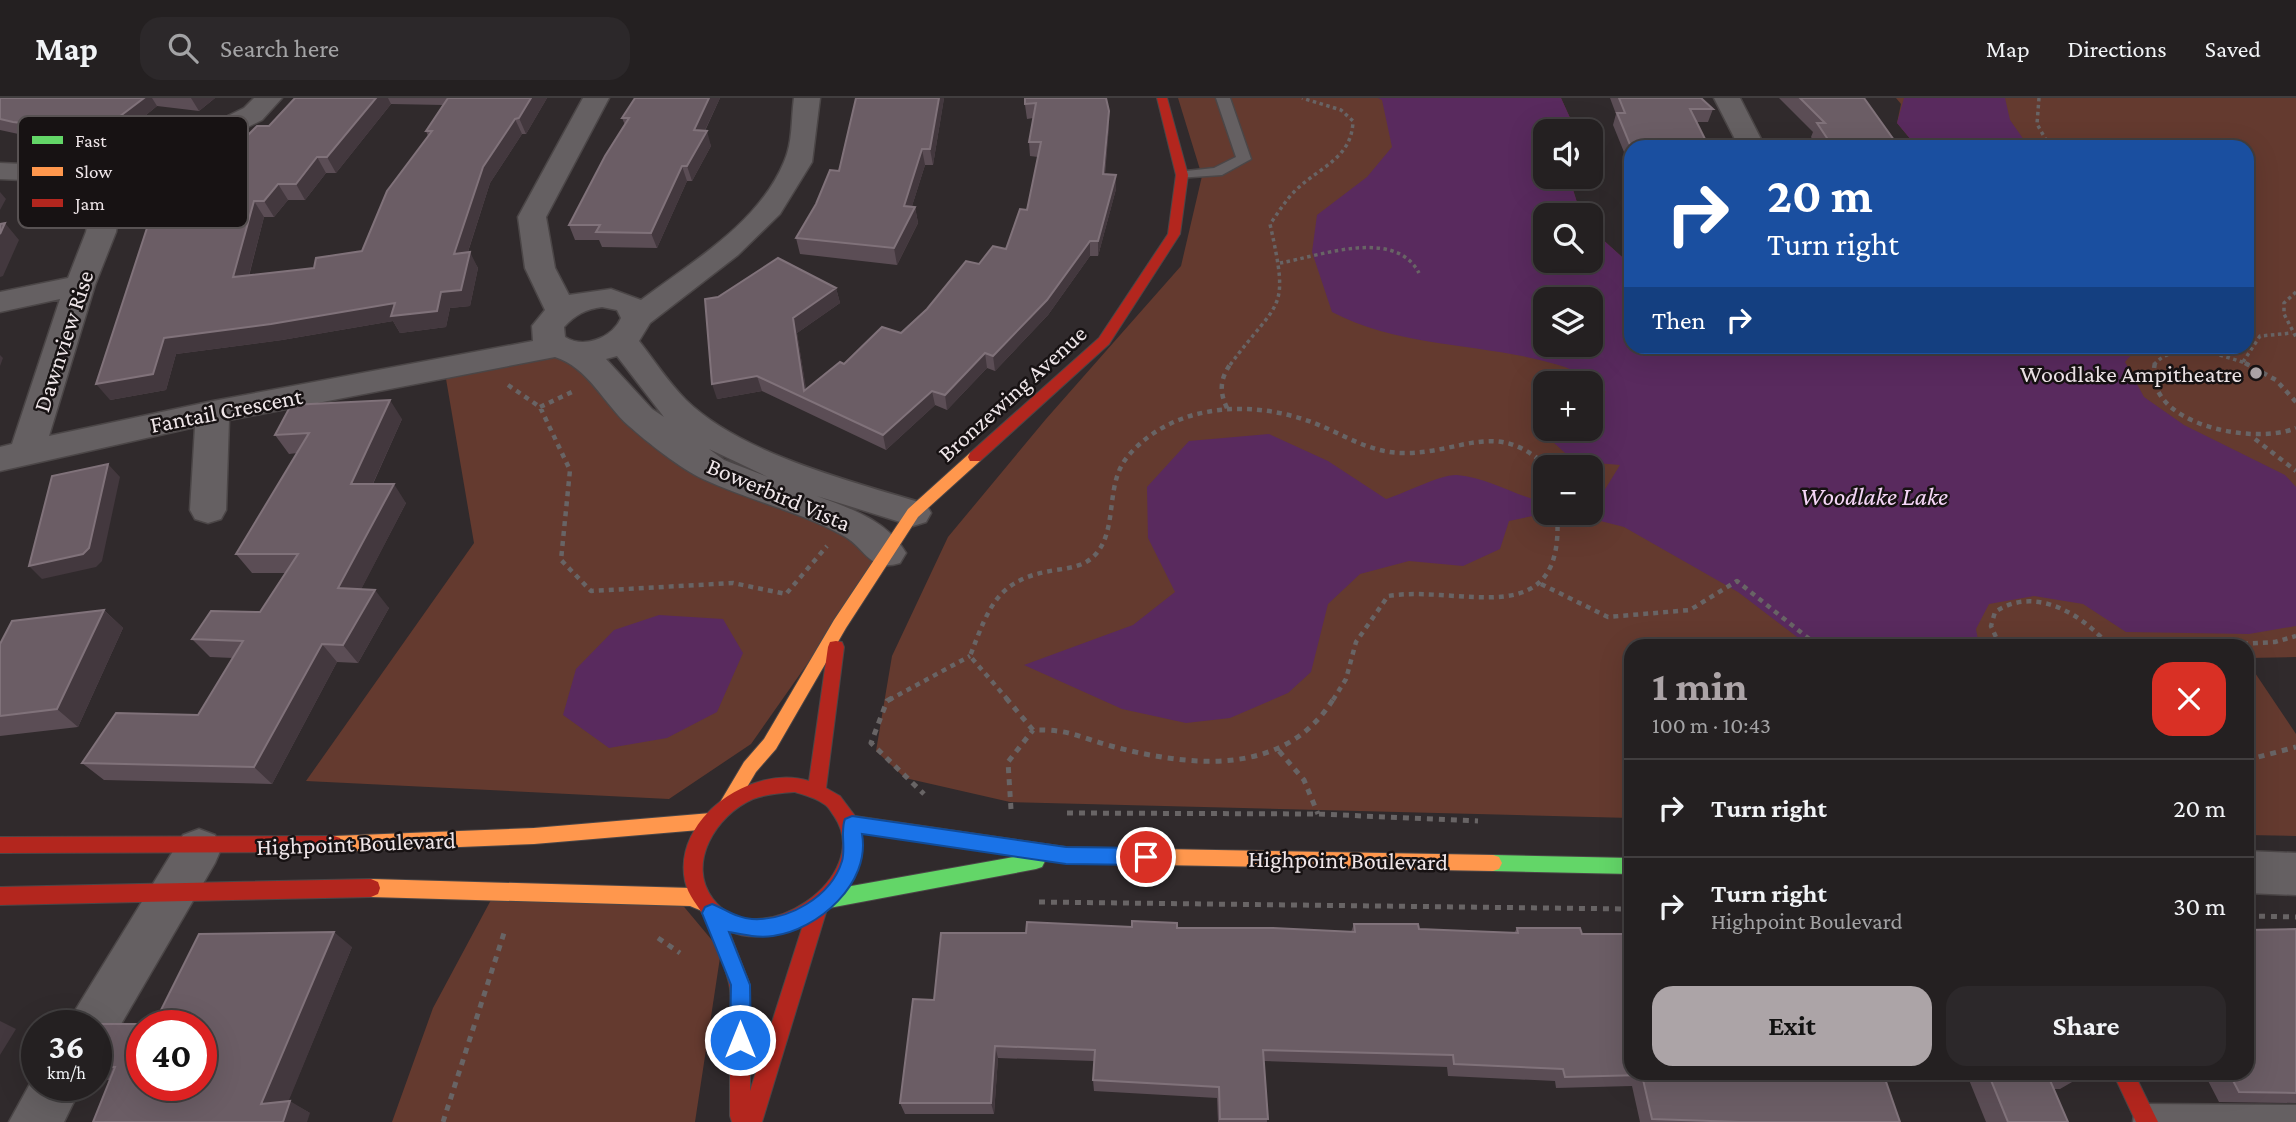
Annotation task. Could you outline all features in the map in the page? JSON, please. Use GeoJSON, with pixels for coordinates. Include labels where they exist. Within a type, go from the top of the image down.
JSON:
{"type":"FeatureCollection","features":[{"type":"Feature","properties":{"kind":"street"},"geometry":{"type":"LineString","coordinates":[[248,117],[269,98]]}},
{"type":"Feature","properties":{"kind":"street","name":"Bowerbird Vista"},"geometry":{"type":"LineString","coordinates":[[596,98],[532,217],[540,268],[561,332],[640,417],[712,469],[849,523],[887,553]]}},
{"type":"Feature","properties":{"kind":"street"},"geometry":{"type":"LineString","coordinates":[[620,314],[573,304],[561,332],[593,351],[620,314],[690,275],[752,228],[780,194],[798,161],[807,98]]}},
{"type":"Feature","properties":{"kind":"street","name":"Bronzewing Avenue"},"geometry":{"type":"LineString","coordinates":[[729,804],[750,767],[770,744],[840,624],[913,513],[1104,341],[1174,234],[1182,175],[1162,98]]}},
{"type":"Feature","properties":{"kind":"street"},"geometry":{"type":"LineString","coordinates":[[1727,98],[1748,140]]}},
{"type":"Feature","properties":{"kind":"street"},"geometry":{"type":"LineString","coordinates":[[0,171],[18,172]]}},
{"type":"Feature","properties":{"kind":"street","name":"Dawnview Rise"},"geometry":{"type":"LineString","coordinates":[[13,455],[101,228]]}},
{"type":"Feature","properties":{"kind":"street","name":"Dawnview Rise"},"geometry":{"type":"LineString","coordinates":[[101,232],[105,228]]}},
{"type":"Feature","properties":{"kind":"street","name":"Bowerbird Vista"},"geometry":{"type":"LineString","coordinates":[[540,268],[620,314],[675,409],[700,428],[729,445],[868,502],[913,513]]}},
{"type":"Feature","properties":{"kind":"street"},"geometry":{"type":"LineString","coordinates":[[0,302],[80,285]]}},
{"type":"Feature","properties":{"kind":"street","name":"Fantail Crescent"},"geometry":{"type":"LineString","coordinates":[[13,455],[213,412],[514,356],[561,332]]}},
{"type":"Feature","properties":{"kind":"street","name":"Fantail Crescent"},"geometry":{"type":"LineString","coordinates":[[452,366],[561,332]]}},
{"type":"Feature","properties":{"kind":"street"},"geometry":{"type":"LineString","coordinates":[[208,510],[213,412]]}},
{"type":"Feature","properties":{"kind":"street","name":"Bronzewing Avenue"},"geometry":{"type":"LineString","coordinates":[[817,789],[840,624]]}},
{"type":"Feature","properties":{"kind":"street"},"geometry":{"type":"LineString","coordinates":[[707,908],[729,923],[751,928],[774,927],[797,920],[824,903],[842,881],[851,862],[855,843],[852,824],[844,810],[817,789],[795,784],[772,785],[750,792],[729,804],[711,821],[698,841],[692,862],[693,883],[707,908],[740,985],[740,1122]]}},
{"type":"Feature","properties":{"kind":"street","name":"Highpoint Boulevard"},"geometry":{"type":"LineString","coordinates":[[0,845],[200,849],[539,837],[711,821]]}},
{"type":"Feature","properties":{"kind":"street","name":"Highpoint Boulevard"},"geometry":{"type":"LineString","coordinates":[[852,824],[1066,855],[1624,866]]}},
{"type":"Feature","properties":{"kind":"street"},"geometry":{"type":"LineString","coordinates":[[102,1010],[200,849]]}},
{"type":"Feature","properties":{"kind":"street","name":"Highpoint Boulevard"},"geometry":{"type":"LineString","coordinates":[[824,903],[1066,855]]}},
{"type":"Feature","properties":{"kind":"street"},"geometry":{"type":"LineString","coordinates":[[2254,872],[2296,874]]}},
{"type":"Feature","properties":{"kind":"street","name":"Highpoint Boulevard"},"geometry":{"type":"LineString","coordinates":[[0,896],[400,887],[691,897],[707,908]]}},
{"type":"Feature","properties":{"kind":"street"},"geometry":{"type":"LineString","coordinates":[[751,1122],[824,903]]}},
{"type":"Feature","properties":{"kind":"street"},"geometry":{"type":"LineString","coordinates":[[2126,1080],[2146,1120]]}},
{"type":"Feature","properties":{"kind":"street"},"geometry":{"type":"LineString","coordinates":[[35,1122],[47,1101]]}},
{"type":"Feature","properties":{"kind":"lane"},"geometry":{"type":"LineString","coordinates":[[1182,175],[1217,172],[1244,159],[1223,98]]}},
{"type":"Feature","properties":{"kind":"lane"},"geometry":{"type":"LineString","coordinates":[[2146,1120],[2296,1119]]}},
{"type":"Feature","properties":{"kind":"path"},"geometry":{"type":"LineString","coordinates":[[1228,408],[1220,400],[1220,389],[1239,350],[1275,312],[1280,292],[1280,263],[1270,224],[1298,188],[1333,162],[1354,135],[1353,121],[1341,110],[1301,98]]}},
{"type":"Feature","properties":{"kind":"path"},"geometry":{"type":"LineString","coordinates":[[2039,98],[2035,110],[2039,132],[2045,140]]}},
{"type":"Feature","properties":{"kind":"path"},"geometry":{"type":"LineString","coordinates":[[1280,263],[1384,246],[1409,257],[1418,265],[1419,272]]}},
{"type":"Feature","properties":{"kind":"path"},"geometry":{"type":"LineString","coordinates":[[2254,338],[2261,334],[2294,335],[2284,314],[2284,303],[2296,292]]}},
{"type":"Feature","properties":{"kind":"path"},"geometry":{"type":"LineString","coordinates":[[2176,354],[2165,356],[2154,364],[2152,375],[2157,389],[2169,404],[2188,417],[2212,429],[2255,438],[2282,437],[2296,428]]}},
{"type":"Feature","properties":{"kind":"path"},"geometry":{"type":"LineString","coordinates":[[2218,354],[2243,362],[2271,376],[2296,402]]}},
{"type":"Feature","properties":{"kind":"path"},"geometry":{"type":"LineString","coordinates":[[2243,362],[2247,354]]}},
{"type":"Feature","properties":{"kind":"path"},"geometry":{"type":"LineString","coordinates":[[514,356],[506,383],[540,407],[570,470],[561,560],[591,591],[733,583],[786,594],[849,523]]}},
{"type":"Feature","properties":{"kind":"path"},"geometry":{"type":"LineString","coordinates":[[934,796],[921,794],[871,743],[887,701],[970,656],[996,595],[1010,581],[1028,573],[1075,568],[1099,550],[1104,544],[1108,499],[1114,480],[1125,459],[1156,430],[1191,414],[1228,408],[1267,411],[1305,420],[1358,443],[1398,453],[1416,453],[1461,442],[1488,439],[1511,442],[1535,455]]}},
{"type":"Feature","properties":{"kind":"path"},"geometry":{"type":"LineString","coordinates":[[2255,438],[2296,471]]}},
{"type":"Feature","properties":{"kind":"path"},"geometry":{"type":"LineString","coordinates":[[1033,730],[1063,729],[1108,745],[1150,755],[1202,760],[1248,759],[1279,751],[1322,718],[1346,679],[1356,642],[1388,596],[1408,592],[1489,600],[1520,593],[1541,584],[1554,563],[1556,525]]}},
{"type":"Feature","properties":{"kind":"path"},"geometry":{"type":"LineString","coordinates":[[1541,584],[1608,617],[1690,610],[1737,581],[1809,639]]}},
{"type":"Feature","properties":{"kind":"path"},"geometry":{"type":"LineString","coordinates":[[1996,639],[1992,625],[1995,612],[2005,604],[2036,600],[2073,611],[2090,622],[2103,639]]}},
{"type":"Feature","properties":{"kind":"path"},"geometry":{"type":"LineString","coordinates":[[2254,643],[2275,642],[2296,636]]}},
{"type":"Feature","properties":{"kind":"path"},"geometry":{"type":"LineString","coordinates":[[970,656],[1033,730]]}},
{"type":"Feature","properties":{"kind":"path"},"geometry":{"type":"LineString","coordinates":[[1011,813],[1008,762],[1033,730]]}},
{"type":"Feature","properties":{"kind":"path"},"geometry":{"type":"LineString","coordinates":[[2254,758],[2296,747]]}},
{"type":"Feature","properties":{"kind":"path"},"geometry":{"type":"LineString","coordinates":[[1279,751],[1303,774],[1312,792],[1318,814]]}},
{"type":"Feature","properties":{"kind":"path"},"geometry":{"type":"LineString","coordinates":[[998,810],[1025,813]]}},
{"type":"Feature","properties":{"kind":"path"},"geometry":{"type":"LineString","coordinates":[[1053,813],[1318,814],[1482,821]]}},
{"type":"Feature","properties":{"kind":"path"},"geometry":{"type":"LineString","coordinates":[[443,1122],[519,891]]}},
{"type":"Feature","properties":{"kind":"path"},"geometry":{"type":"LineString","coordinates":[[645,896],[637,933],[663,940],[683,956]]}},
{"type":"Feature","properties":{"kind":"path"},"geometry":{"type":"LineString","coordinates":[[1037,902],[1624,909]]}},
{"type":"Feature","properties":{"kind":"path"},"geometry":{"type":"LineString","coordinates":[[2254,916],[2296,917]]}},
{"type":"Feature","properties":{"kind":"shaded area"},"geometry":{"type":"Polygon","coordinates":[[[1178,98],[1561,98],[1571,119],[1533,119],[1533,189],[1573,189],[1577,203],[1533,203],[1533,273],[1603,273],[1603,240],[1624,259],[1624,354],[2254,354],[2254,140],[1911,140],[1897,123],[1901,104],[1896,98],[2296,98],[2296,657],[2254,658],[2254,639],[1624,639],[1624,818],[1010,802],[905,778],[876,751],[892,656],[948,537],[1046,419],[1181,266],[1202,176],[1178,98]]]}},
{"type":"Feature","properties":{"kind":"shaded area"},"geometry":{"type":"Polygon","coordinates":[[[523,358],[562,358],[589,367],[632,416],[871,544],[874,569],[751,744],[669,799],[306,781],[474,543],[445,373],[523,358]]]}},
{"type":"Feature","properties":{"kind":"shaded area"},"geometry":{"type":"Polygon","coordinates":[[[2254,671],[2296,734],[2296,836],[2254,835],[2254,671]]]}},
{"type":"Feature","properties":{"kind":"shaded area"},"geometry":{"type":"Polygon","coordinates":[[[499,885],[670,890],[721,951],[695,1122],[392,1122],[433,1008],[499,885]]]}},
{"type":"Feature","properties":{"kind":"water","name":"Woodlake Lake"},"geometry":{"type":"Polygon","coordinates":[[[1378,98],[1561,98],[1571,119],[1533,119],[1533,189],[1573,189],[1577,203],[1533,203],[1533,273],[1603,273],[1603,240],[1624,259],[1624,354],[2132,354],[2125,362],[2144,397],[2184,425],[2285,475],[2296,487],[2296,626],[2249,634],[2126,632],[2083,604],[2034,596],[1989,604],[1976,629],[1978,639],[1800,639],[1738,592],[1624,527],[1603,522],[1603,491],[1620,465],[1603,464],[1603,455],[1567,455],[1553,442],[1603,441],[1603,394],[1606,392],[1603,390],[1603,371],[1573,371],[1506,353],[1418,340],[1360,324],[1332,312],[1312,252],[1317,215],[1367,177],[1392,147],[1382,100],[1378,98]]]}},
{"type":"Feature","properties":{"kind":"water"},"geometry":{"type":"Polygon","coordinates":[[[1904,98],[2005,98],[2010,120],[2024,140],[1911,140],[1897,123],[1904,98]]]}},
{"type":"Feature","properties":{"kind":"water"},"geometry":{"type":"Polygon","coordinates":[[[1269,434],[1328,461],[1386,499],[1450,476],[1469,477],[1533,499],[1533,516],[1509,521],[1500,549],[1463,566],[1409,561],[1360,574],[1328,604],[1311,672],[1288,693],[1230,718],[1186,723],[1122,709],[1024,665],[1133,625],[1175,592],[1148,538],[1147,487],[1189,441],[1269,434]]]}},
{"type":"Feature","properties":{"kind":"water"},"geometry":{"type":"Polygon","coordinates":[[[659,615],[723,619],[743,653],[717,712],[667,738],[609,748],[563,715],[576,669],[614,630],[659,615]]]}},
{"type":"Feature","properties":{"kind":"building"},"geometry":{"type":"Polygon","coordinates":[[[0,98],[144,98],[120,116],[18,116],[18,123],[0,119],[0,98]]]}},
{"type":"Feature","properties":{"kind":"building"},"geometry":{"type":"Polygon","coordinates":[[[295,98],[376,98],[327,157],[317,157],[296,184],[278,184],[264,201],[254,201],[248,223],[248,135],[257,126],[269,126],[295,98]]]}},
{"type":"Feature","properties":{"kind":"building"},"geometry":{"type":"Polygon","coordinates":[[[448,98],[531,98],[483,167],[454,254],[470,252],[461,290],[441,292],[437,311],[391,316],[395,303],[271,324],[164,338],[153,374],[96,384],[147,228],[247,228],[233,277],[314,268],[316,258],[362,251],[387,191],[432,131],[426,131],[448,98]]]}},
{"type":"Feature","properties":{"kind":"building"},"geometry":{"type":"Polygon","coordinates":[[[635,98],[709,98],[694,130],[707,131],[687,166],[682,166],[651,233],[596,232],[600,225],[569,225],[605,156],[629,118],[622,118],[635,98]]]}},
{"type":"Feature","properties":{"kind":"building"},"geometry":{"type":"Polygon","coordinates":[[[856,98],[939,98],[930,149],[922,149],[904,206],[915,207],[894,248],[796,238],[816,204],[830,170],[839,171],[856,98]]]}},
{"type":"Feature","properties":{"kind":"building"},"geometry":{"type":"Polygon","coordinates":[[[1025,98],[1106,98],[1109,111],[1103,174],[1116,175],[1098,241],[1090,241],[1047,300],[993,356],[985,353],[945,395],[932,391],[883,435],[757,376],[712,384],[705,299],[718,297],[778,258],[836,288],[793,318],[804,391],[840,362],[844,364],[882,327],[901,333],[927,309],[966,261],[979,264],[993,246],[1006,249],[1020,209],[1027,210],[1041,142],[1029,142],[1036,103],[1025,104],[1025,98]]]}},
{"type":"Feature","properties":{"kind":"building"},"geometry":{"type":"Polygon","coordinates":[[[1619,98],[1701,98],[1713,109],[1690,109],[1706,140],[1628,140],[1617,113],[1625,113],[1619,98]]]}},
{"type":"Feature","properties":{"kind":"building"},"geometry":{"type":"Polygon","coordinates":[[[1800,98],[1864,98],[1894,140],[1828,140],[1817,123],[1825,123],[1800,98]]]}},
{"type":"Feature","properties":{"kind":"building"},"geometry":{"type":"Polygon","coordinates":[[[390,400],[351,484],[394,484],[338,588],[375,590],[343,645],[322,644],[254,767],[82,763],[116,713],[198,715],[243,641],[192,639],[211,611],[260,612],[298,554],[236,554],[309,433],[275,435],[291,405],[390,400]]]}},
{"type":"Feature","properties":{"kind":"building"},"geometry":{"type":"Polygon","coordinates":[[[108,464],[89,548],[83,554],[29,566],[52,476],[108,464]]]}},
{"type":"Feature","properties":{"kind":"building"},"geometry":{"type":"Polygon","coordinates":[[[104,610],[57,709],[0,716],[0,644],[12,621],[104,610]]]}},
{"type":"Feature","properties":{"kind":"building"},"geometry":{"type":"Polygon","coordinates":[[[1132,921],[1177,923],[1177,928],[1273,928],[1355,932],[1354,924],[1418,924],[1419,929],[1518,933],[1517,928],[1580,928],[1582,934],[1624,934],[1624,1075],[1565,1077],[1563,1069],[1454,1064],[1453,1055],[1263,1050],[1268,1119],[1220,1119],[1219,1087],[1093,1080],[1095,1050],[995,1046],[991,1103],[900,1103],[913,999],[934,1000],[941,933],[1026,933],[1027,922],[1132,927],[1132,921]]]}},
{"type":"Feature","properties":{"kind":"building"},"geometry":{"type":"Polygon","coordinates":[[[2296,929],[2296,1093],[2239,1092],[2233,1080],[2254,1080],[2254,930],[2296,929]]]}},
{"type":"Feature","properties":{"kind":"building"},"geometry":{"type":"Polygon","coordinates":[[[334,932],[261,1104],[290,1101],[283,1122],[93,1122],[101,1101],[112,1101],[112,1074],[115,1067],[112,1067],[112,1024],[126,1024],[126,1101],[217,1101],[217,1010],[161,1010],[199,934],[334,932]]]}},
{"type":"Feature","properties":{"kind":"building"},"geometry":{"type":"Polygon","coordinates":[[[1643,1080],[1885,1080],[1900,1122],[1740,1122],[1652,1119],[1643,1080]]]}},
{"type":"Feature","properties":{"kind":"building"},"geometry":{"type":"Polygon","coordinates":[[[1991,1080],[2050,1080],[2068,1122],[2008,1122],[1991,1080]]]}},
{"type":"Feature","properties":{"kind":"traffic: fast"},"geometry":{"type":"LineString","coordinates":[[829,899],[1036,861]]}},
{"type":"Feature","properties":{"kind":"traffic: fast"},"geometry":{"type":"LineString","coordinates":[[1493,863],[1624,866]]}},
{"type":"Feature","properties":{"kind":"traffic: slow"},"geometry":{"type":"LineString","coordinates":[[728,804],[750,767],[770,744],[840,624],[913,513],[975,457]]}},
{"type":"Feature","properties":{"kind":"traffic: slow"},"geometry":{"type":"LineString","coordinates":[[334,844],[534,836],[711,821]]}},
{"type":"Feature","properties":{"kind":"traffic: slow"},"geometry":{"type":"LineString","coordinates":[[1160,857],[1493,863]]}},
{"type":"Feature","properties":{"kind":"traffic: slow"},"geometry":{"type":"LineString","coordinates":[[371,888],[691,897],[702,902]]}},
{"type":"Feature","properties":{"kind":"traffic: jam"},"geometry":{"type":"LineString","coordinates":[[975,457],[1104,341],[1174,234],[1182,175],[1162,98]]}},
{"type":"Feature","properties":{"kind":"traffic: jam"},"geometry":{"type":"LineString","coordinates":[[817,789],[836,647]]}},
{"type":"Feature","properties":{"kind":"traffic: jam"},"geometry":{"type":"LineString","coordinates":[[795,784],[830,798],[851,825],[852,852],[842,878],[822,902],[796,919],[766,928],[737,926],[710,910],[699,896],[693,865],[703,833],[713,819],[738,798],[766,788],[795,784]]}},
{"type":"Feature","properties":{"kind":"traffic: jam"},"geometry":{"type":"LineString","coordinates":[[852,824],[1066,855],[1160,857]]}},
{"type":"Feature","properties":{"kind":"traffic: jam"},"geometry":{"type":"LineString","coordinates":[[0,845],[334,844]]}},
{"type":"Feature","properties":{"kind":"traffic: jam"},"geometry":{"type":"LineString","coordinates":[[0,896],[371,888]]}},
{"type":"Feature","properties":{"kind":"traffic: jam"},"geometry":{"type":"LineString","coordinates":[[751,1122],[818,907]]}},
{"type":"Feature","properties":{"kind":"traffic: jam"},"geometry":{"type":"LineString","coordinates":[[712,913],[740,985],[740,1116]]}},
{"type":"Feature","properties":{"kind":"traffic: jam"},"geometry":{"type":"LineString","coordinates":[[2126,1080],[2147,1122]]}},
{"type":"Feature","properties":{"kind":"place","name":"Woodlake Ampitheatre"},"geometry":{"type":"Point","coordinates":[2256,373]}},
{"type":"Feature","properties":{"kind":"route"},"geometry":{"type":"LineString","coordinates":[[740,1040],[740,985],[712,913],[729,923],[751,928],[774,927],[797,920],[818,907],[829,899],[851,862],[855,843],[852,824],[1066,855],[1146,857]]}}]}
